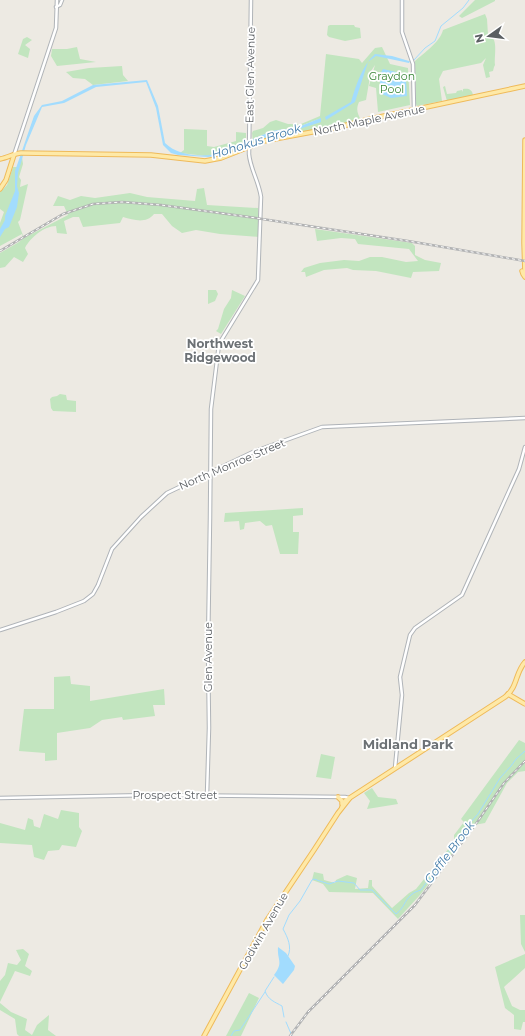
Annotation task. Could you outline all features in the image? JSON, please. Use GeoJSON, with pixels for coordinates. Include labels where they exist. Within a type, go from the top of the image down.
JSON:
{"type":"FeatureCollection","features":[{"type":"Feature","properties":{"kind":"main road","name":"North Maple Avenue"},"geometry":{"type":"LineString","coordinates":[[0,159],[23,153],[151,156],[205,162],[221,158],[249,145],[264,141],[333,128],[414,109],[525,86]]}},
{"type":"Feature","properties":{"kind":"main road"},"geometry":{"type":"LineString","coordinates":[[525,140],[525,273]]}},
{"type":"Feature","properties":{"kind":"main road"},"geometry":{"type":"LineString","coordinates":[[0,189],[5,182],[14,155]]}},
{"type":"Feature","properties":{"kind":"main road"},"geometry":{"type":"LineString","coordinates":[[524,250],[522,273],[525,277]]}},
{"type":"Feature","properties":{"kind":"main road","name":"Godwin Avenue"},"geometry":{"type":"LineString","coordinates":[[204,1036],[267,920],[342,807],[350,799],[508,694],[515,685],[515,681],[525,663]]}},
{"type":"Feature","properties":{"kind":"main road"},"geometry":{"type":"LineString","coordinates":[[515,685],[514,695],[520,701]]}},
{"type":"Feature","properties":{"kind":"main road"},"geometry":{"type":"LineString","coordinates":[[508,694],[525,704]]}},
{"type":"Feature","properties":{"kind":"main road"},"geometry":{"type":"LineString","coordinates":[[499,701],[512,697]]}},
{"type":"Feature","properties":{"kind":"main road"},"geometry":{"type":"LineString","coordinates":[[338,797],[342,801],[342,807]]}},
{"type":"Feature","properties":{"kind":"street"},"geometry":{"type":"LineString","coordinates":[[14,155],[56,27],[57,0]]}},
{"type":"Feature","properties":{"kind":"street"},"geometry":{"type":"LineString","coordinates":[[56,7],[60,5],[62,0]]}},
{"type":"Feature","properties":{"kind":"street","name":"East Glen Avenue"},"geometry":{"type":"LineString","coordinates":[[210,473],[211,409],[219,345],[257,282],[260,189],[249,158],[251,0]]}},
{"type":"Feature","properties":{"kind":"street"},"geometry":{"type":"LineString","coordinates":[[402,0],[402,32],[412,62],[414,109]]}},
{"type":"Feature","properties":{"kind":"street","name":"North Monroe Street"},"geometry":{"type":"LineString","coordinates":[[0,630],[63,610],[77,605],[87,599],[98,585],[112,549],[141,517],[170,490],[253,452],[322,427],[525,418]]}},
{"type":"Feature","properties":{"kind":"street"},"geometry":{"type":"LineString","coordinates":[[395,769],[402,695],[400,677],[410,635],[415,628],[462,595],[519,469],[525,447]]}},
{"type":"Feature","properties":{"kind":"street","name":"Glen Avenue"},"geometry":{"type":"LineString","coordinates":[[207,795],[209,728],[208,648],[210,473]]}},
{"type":"Feature","properties":{"kind":"street","name":"Prospect Street"},"geometry":{"type":"LineString","coordinates":[[0,798],[99,795],[207,795],[338,797],[350,799]]}},
{"type":"Feature","properties":{"kind":"green space"},"geometry":{"type":"Polygon","coordinates":[[[475,0],[495,1],[462,18],[459,16],[475,0]]]}},
{"type":"Feature","properties":{"kind":"green space"},"geometry":{"type":"Polygon","coordinates":[[[485,14],[487,19],[488,35],[494,39],[495,43],[495,65],[493,71],[489,72],[490,77],[486,78],[483,65],[486,58],[481,63],[443,71],[439,79],[442,101],[417,106],[415,61],[439,39],[443,30],[485,14]]]}},
{"type":"Feature","properties":{"kind":"green space"},"geometry":{"type":"Polygon","coordinates":[[[354,25],[355,27],[360,28],[361,38],[345,41],[329,37],[327,35],[328,26],[354,25]]]}},
{"type":"Feature","properties":{"kind":"green space"},"geometry":{"type":"Polygon","coordinates":[[[27,37],[32,40],[25,45],[30,49],[28,58],[18,54],[23,39],[27,37]]]}},
{"type":"Feature","properties":{"kind":"green space"},"geometry":{"type":"Polygon","coordinates":[[[77,47],[80,59],[96,62],[57,66],[51,56],[52,49],[77,47]]]}},
{"type":"Feature","properties":{"kind":"green space"},"geometry":{"type":"Polygon","coordinates":[[[382,47],[390,64],[408,68],[410,105],[378,112],[376,88],[369,86],[375,65],[371,71],[366,100],[359,102],[357,107],[361,120],[253,142],[252,133],[253,131],[263,128],[270,122],[276,120],[288,124],[301,124],[320,116],[326,54],[359,59],[362,63],[375,48],[382,47]],[[321,118],[293,129],[272,131],[253,139],[254,141],[277,133],[293,131],[321,118]]]}},
{"type":"Feature","properties":{"kind":"green space"},"geometry":{"type":"Polygon","coordinates":[[[122,66],[123,75],[128,81],[93,85],[85,79],[73,78],[66,72],[89,68],[122,66]]]}},
{"type":"Feature","properties":{"kind":"green space"},"geometry":{"type":"Polygon","coordinates":[[[445,86],[447,94],[456,93],[457,91],[462,90],[463,92],[463,89],[470,89],[473,95],[447,101],[443,87],[445,86]]]}},
{"type":"Feature","properties":{"kind":"green space"},"geometry":{"type":"Polygon","coordinates":[[[184,129],[207,130],[207,146],[214,147],[236,141],[236,132],[246,133],[246,143],[224,152],[206,156],[180,153],[184,150],[184,129]]]}},
{"type":"Feature","properties":{"kind":"green space"},"geometry":{"type":"Polygon","coordinates":[[[22,157],[23,164],[19,177],[21,180],[20,187],[28,184],[20,220],[18,222],[24,238],[68,215],[64,206],[53,206],[58,196],[70,200],[81,196],[95,198],[130,193],[147,197],[195,201],[197,189],[204,188],[207,205],[258,208],[259,237],[220,234],[196,230],[182,233],[172,226],[162,214],[154,214],[144,220],[123,217],[120,223],[83,227],[79,217],[73,217],[64,221],[67,234],[57,233],[56,226],[42,230],[27,244],[25,248],[28,254],[23,262],[14,257],[5,267],[0,268],[0,253],[23,238],[22,234],[0,246],[0,223],[4,212],[0,209],[0,192],[7,185],[13,167],[17,167],[22,157]]]}},
{"type":"Feature","properties":{"kind":"green space"},"geometry":{"type":"Polygon","coordinates":[[[315,229],[412,243],[415,246],[415,255],[425,260],[441,263],[439,271],[413,272],[411,278],[376,271],[353,270],[347,268],[324,270],[306,277],[305,272],[301,272],[304,268],[320,263],[344,260],[359,261],[370,257],[382,257],[406,262],[418,261],[409,249],[358,244],[355,239],[341,238],[317,241],[315,229]]]}},
{"type":"Feature","properties":{"kind":"green space"},"geometry":{"type":"Polygon","coordinates":[[[208,290],[216,290],[218,294],[215,301],[208,304],[208,290]]]}},
{"type":"Feature","properties":{"kind":"green space"},"geometry":{"type":"Polygon","coordinates":[[[232,290],[245,296],[221,334],[216,331],[224,309],[231,298],[232,290]]]}},
{"type":"Feature","properties":{"kind":"green space"},"geometry":{"type":"Polygon","coordinates":[[[60,394],[66,395],[67,400],[76,401],[76,412],[53,411],[51,408],[50,399],[60,394]]]}},
{"type":"Feature","properties":{"kind":"green space"},"geometry":{"type":"Polygon","coordinates":[[[303,508],[303,515],[293,516],[293,532],[299,532],[298,554],[280,554],[272,525],[266,526],[260,521],[245,523],[244,529],[240,530],[239,521],[224,522],[225,513],[303,508]]]}},
{"type":"Feature","properties":{"kind":"green space"},"geometry":{"type":"Polygon","coordinates":[[[70,676],[71,684],[90,686],[90,701],[164,689],[165,705],[153,705],[155,716],[123,720],[122,717],[102,720],[90,728],[57,733],[57,760],[45,761],[45,753],[19,751],[24,709],[54,709],[54,677],[70,676]]]}},
{"type":"Feature","properties":{"kind":"green space"},"geometry":{"type":"Polygon","coordinates":[[[519,740],[525,743],[525,771],[518,772],[507,783],[485,823],[474,825],[420,895],[398,919],[373,893],[329,892],[323,884],[312,880],[314,872],[323,874],[324,880],[335,883],[336,880],[347,875],[357,878],[355,889],[368,888],[369,880],[372,880],[372,886],[392,908],[409,893],[416,889],[454,842],[454,835],[464,822],[461,819],[519,740]]]}},
{"type":"Feature","properties":{"kind":"green space"},"geometry":{"type":"Polygon","coordinates":[[[321,754],[335,757],[331,779],[316,777],[321,754]]]}},
{"type":"Feature","properties":{"kind":"green space"},"geometry":{"type":"Polygon","coordinates":[[[372,788],[378,797],[396,799],[398,804],[367,809],[370,801],[364,793],[372,788]]]}},
{"type":"Feature","properties":{"kind":"green space"},"geometry":{"type":"Polygon","coordinates":[[[61,810],[79,813],[79,827],[82,831],[76,847],[62,845],[59,850],[48,851],[44,860],[34,857],[32,845],[0,843],[0,823],[25,830],[28,818],[33,820],[34,826],[40,828],[44,814],[58,819],[61,810]]]}},
{"type":"Feature","properties":{"kind":"green space"},"geometry":{"type":"Polygon","coordinates":[[[520,915],[525,915],[525,952],[521,944],[520,915]]]}},
{"type":"Feature","properties":{"kind":"green space"},"geometry":{"type":"Polygon","coordinates":[[[23,949],[29,954],[25,966],[32,971],[30,976],[15,971],[0,1002],[0,981],[5,975],[8,963],[17,965],[21,960],[16,950],[23,949]]]}},
{"type":"Feature","properties":{"kind":"green space"},"geometry":{"type":"Polygon","coordinates":[[[525,954],[525,968],[504,987],[512,1006],[520,1010],[525,1010],[525,1022],[523,1022],[521,1030],[514,1029],[514,1015],[505,1008],[495,967],[525,954]]]}},
{"type":"Feature","properties":{"kind":"green space"},"geometry":{"type":"Polygon","coordinates":[[[249,993],[259,998],[241,1036],[226,1036],[249,993]]]}},
{"type":"Feature","properties":{"kind":"green space"},"geometry":{"type":"Polygon","coordinates":[[[0,1003],[11,1012],[27,1019],[25,1030],[32,1035],[37,1025],[49,1015],[48,1030],[56,1036],[19,1036],[17,1034],[15,1019],[0,1010],[0,1003]]]}},
{"type":"Feature","properties":{"kind":"water"},"geometry":{"type":"Polygon","coordinates":[[[375,54],[392,56],[409,61],[409,63],[376,56],[368,62],[375,54]]]}},
{"type":"Feature","properties":{"kind":"water","name":"Hohokus Brook"},"geometry":{"type":"Polygon","coordinates":[[[368,62],[355,102],[326,120],[325,117],[351,102],[360,76],[368,62]]]}},
{"type":"Feature","properties":{"kind":"water","name":"Graydon Pool"},"geometry":{"type":"Polygon","coordinates":[[[383,69],[396,72],[399,76],[404,77],[406,81],[407,96],[391,98],[382,94],[379,76],[383,69]]]}},
{"type":"Feature","properties":{"kind":"water"},"geometry":{"type":"Polygon","coordinates":[[[147,80],[158,106],[165,143],[171,148],[185,154],[209,155],[230,150],[247,142],[247,144],[224,155],[208,157],[178,155],[171,153],[163,145],[156,108],[146,82],[96,87],[64,103],[42,107],[26,145],[18,173],[17,186],[19,193],[17,207],[9,227],[5,229],[0,237],[0,229],[5,220],[5,216],[15,191],[15,171],[34,116],[42,105],[62,101],[93,85],[147,80]]]}},
{"type":"Feature","properties":{"kind":"water","name":"Hohokus Brook"},"geometry":{"type":"Polygon","coordinates":[[[321,118],[321,122],[293,131],[277,133],[254,142],[253,139],[272,131],[293,129],[321,118]]]}},
{"type":"Feature","properties":{"kind":"water"},"geometry":{"type":"Polygon","coordinates":[[[278,947],[286,953],[295,966],[294,970],[283,984],[274,975],[279,967],[278,947]]]}},
{"type":"Feature","properties":{"kind":"waterway","name":"Hohokus Brook"},"geometry":{"type":"LineString","coordinates":[[409,62],[414,60],[425,48],[435,41],[441,26],[463,8],[469,0]]}},
{"type":"Feature","properties":{"kind":"waterway","name":"Goffle Brook"},"geometry":{"type":"LineString","coordinates":[[288,956],[290,949],[289,942],[283,929],[289,915],[300,901],[312,880],[314,879],[329,884],[338,881],[354,883],[360,890],[372,890],[396,914],[411,895],[421,890],[478,814],[500,778],[525,751]]}},
{"type":"Feature","properties":{"kind":"waterway","name":"Goffle Brook"},"geometry":{"type":"LineString","coordinates":[[274,977],[265,991],[270,999],[282,1006],[284,1017]]}},
{"type":"Feature","properties":{"kind":"waterway"},"geometry":{"type":"LineString","coordinates":[[231,1036],[234,1031],[240,1030],[265,992]]}},
{"type":"Feature","properties":{"kind":"waterway","name":"Goffle Brook"},"geometry":{"type":"LineString","coordinates":[[286,1022],[292,1036]]}},
{"type":"Feature","properties":{"kind":"railway"},"geometry":{"type":"LineString","coordinates":[[0,251],[63,214],[93,204],[122,202],[161,205],[249,217],[408,241],[525,261]]}},
{"type":"Feature","properties":{"kind":"railway"},"geometry":{"type":"LineString","coordinates":[[290,1036],[308,1012],[415,905],[478,821],[504,783],[525,761]]}},
{"type":"Feature","properties":{"kind":"district","name":"Northwest Ridgewood"},"geometry":{"type":"Point","coordinates":[220,350]}},
{"type":"Feature","properties":{"kind":"district","name":"Midland Park"},"geometry":{"type":"Point","coordinates":[408,744]}}]}
